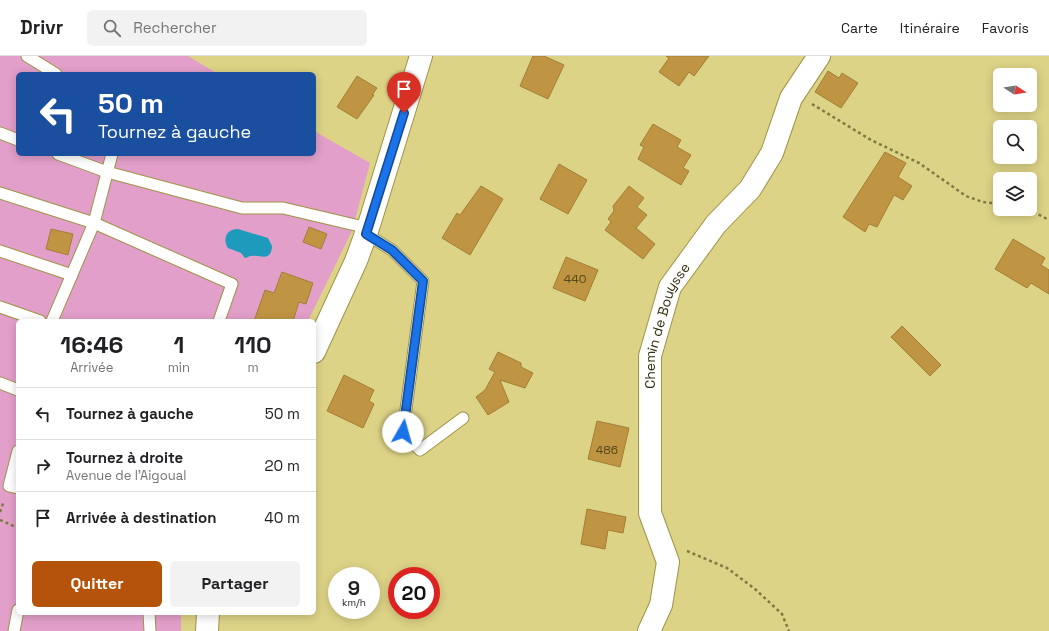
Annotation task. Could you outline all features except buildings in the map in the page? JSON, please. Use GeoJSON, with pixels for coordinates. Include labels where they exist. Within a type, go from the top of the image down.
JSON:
{"type":"FeatureCollection","features":[{"type":"Feature","properties":{"kind":"street"},"geometry":{"type":"LineString","coordinates":[[316,348],[344,290],[367,231],[421,56]]}},
{"type":"Feature","properties":{"kind":"street","name":"Chemin de Bouysse"},"geometry":{"type":"LineString","coordinates":[[649,631],[662,605],[668,562],[650,513],[650,356],[670,287],[716,224],[750,189],[772,153],[794,93],[819,56]]}},
{"type":"Feature","properties":{"kind":"street"},"geometry":{"type":"LineString","coordinates":[[207,631],[208,615]]}},
{"type":"Feature","properties":{"kind":"lane"},"geometry":{"type":"LineString","coordinates":[[28,56],[53,72]]}},
{"type":"Feature","properties":{"kind":"lane"},"geometry":{"type":"LineString","coordinates":[[0,133],[16,139]]}},
{"type":"Feature","properties":{"kind":"lane"},"geometry":{"type":"LineString","coordinates":[[63,156],[107,172],[242,208],[283,208],[367,231],[392,250],[423,281],[403,432],[420,450],[463,418]]}},
{"type":"Feature","properties":{"kind":"lane"},"geometry":{"type":"LineString","coordinates":[[53,319],[94,223],[111,156]]}},
{"type":"Feature","properties":{"kind":"lane"},"geometry":{"type":"LineString","coordinates":[[0,193],[94,223],[232,284],[220,319]]}},
{"type":"Feature","properties":{"kind":"lane"},"geometry":{"type":"LineString","coordinates":[[0,251],[72,275]]}},
{"type":"Feature","properties":{"kind":"lane"},"geometry":{"type":"LineString","coordinates":[[0,307],[34,319]]}},
{"type":"Feature","properties":{"kind":"lane"},"geometry":{"type":"LineString","coordinates":[[0,383],[16,389]]}},
{"type":"Feature","properties":{"kind":"lane"},"geometry":{"type":"LineString","coordinates":[[9,486],[16,459]]}},
{"type":"Feature","properties":{"kind":"lane"},"geometry":{"type":"LineString","coordinates":[[14,631],[17,615]]}},
{"type":"Feature","properties":{"kind":"lane"},"geometry":{"type":"LineString","coordinates":[[149,615],[150,631]]}},
{"type":"Feature","properties":{"kind":"path"},"geometry":{"type":"LineString","coordinates":[[794,93],[871,140],[919,163],[966,196],[983,202],[993,203]]}},
{"type":"Feature","properties":{"kind":"path"},"geometry":{"type":"LineString","coordinates":[[1037,214],[1049,220]]}},
{"type":"Feature","properties":{"kind":"path"},"geometry":{"type":"LineString","coordinates":[[0,520],[16,527]]}},
{"type":"Feature","properties":{"kind":"path"},"geometry":{"type":"LineString","coordinates":[[660,541],[727,568],[755,589],[782,614],[789,631]]}},
{"type":"Feature","properties":{"kind":"shaded area"},"geometry":{"type":"Polygon","coordinates":[[[0,56],[188,56],[215,72],[16,72],[16,156],[316,156],[316,132],[370,163],[352,231],[309,319],[16,319],[16,615],[181,615],[181,631],[0,631],[0,56]]]}},
{"type":"Feature","properties":{"kind":"water"},"geometry":{"type":"Polygon","coordinates":[[[238,229],[268,238],[272,246],[270,254],[264,257],[250,256],[245,258],[241,253],[228,248],[225,241],[228,232],[238,229]]]}},
{"type":"Feature","properties":{"kind":"route"},"geometry":{"type":"LineString","coordinates":[[403,432],[423,281],[392,250],[366,234],[404,113]]}}]}
